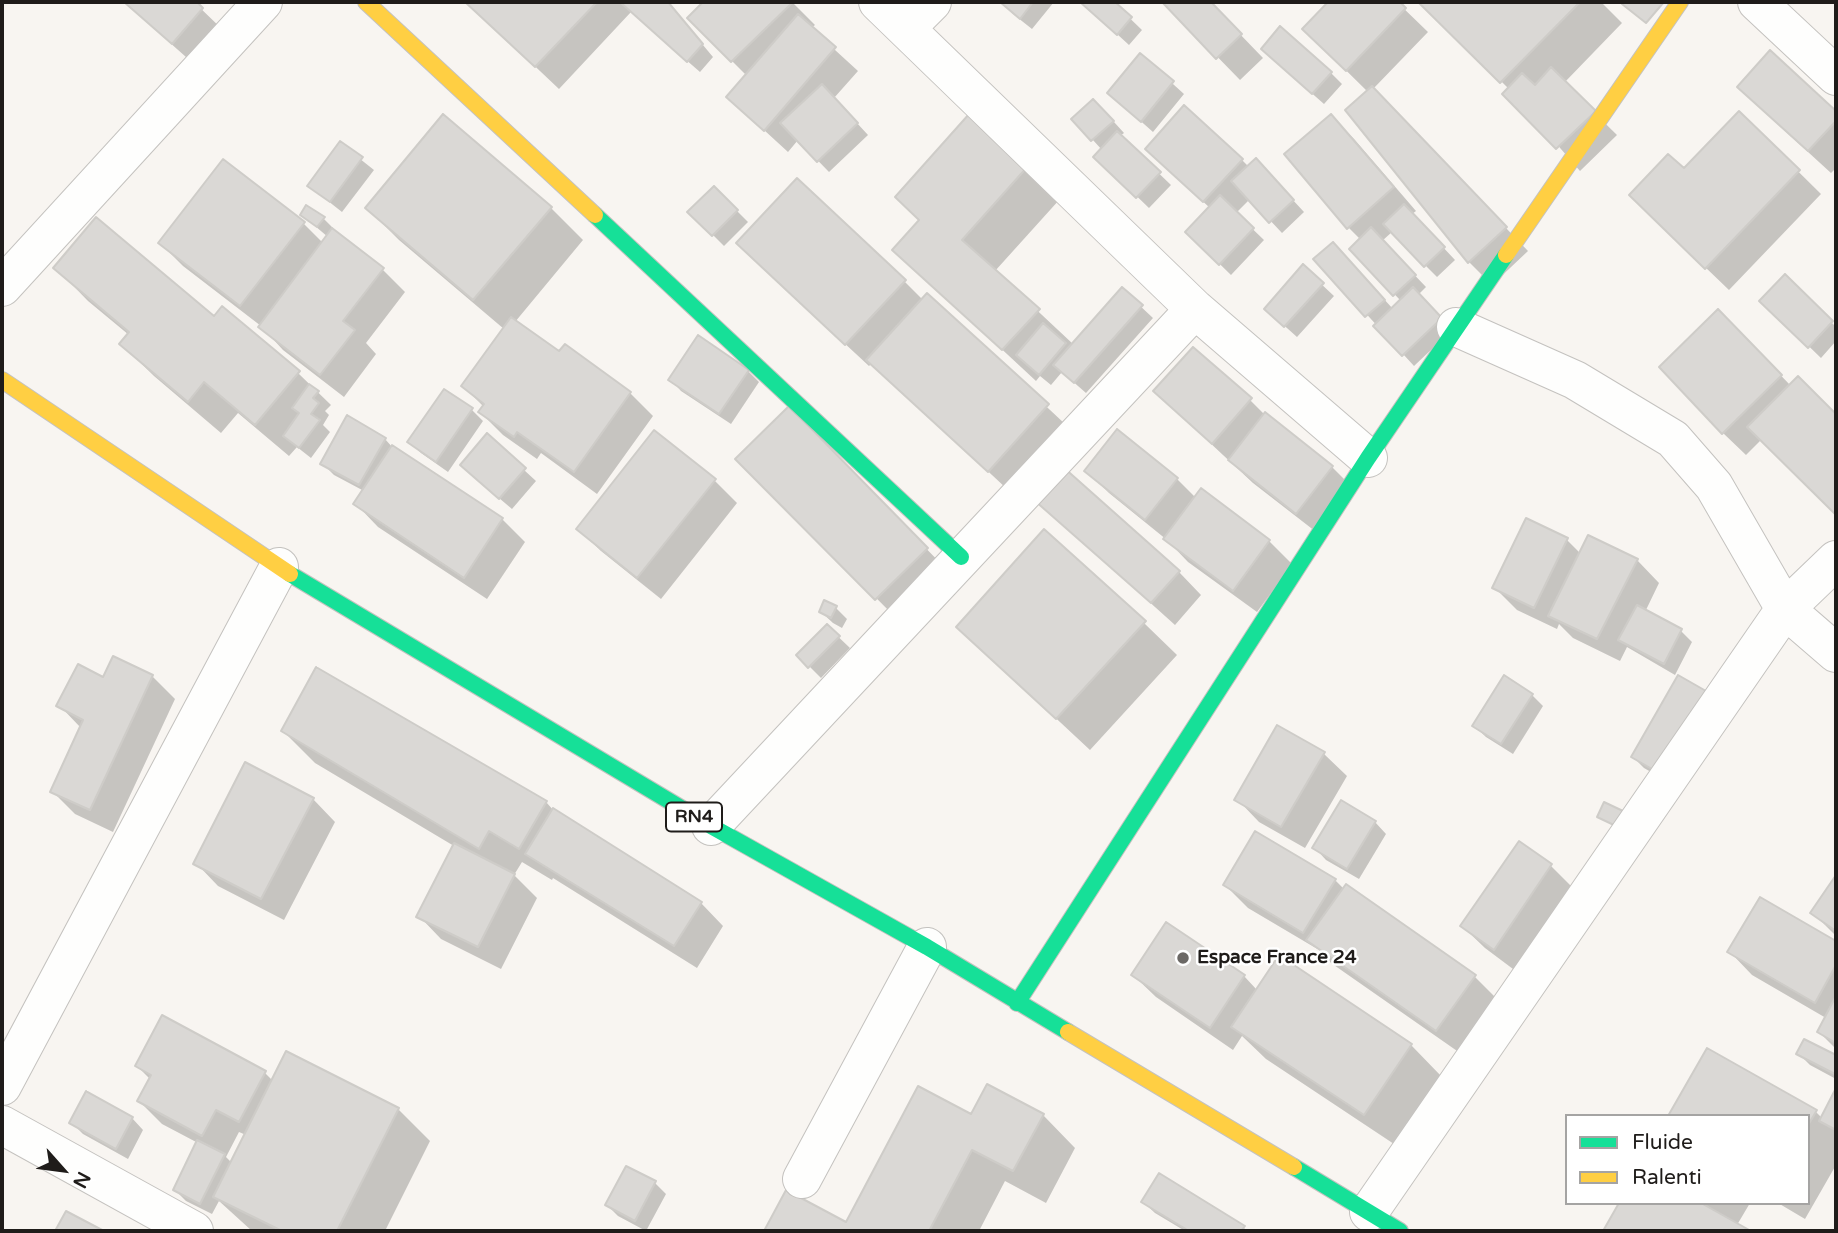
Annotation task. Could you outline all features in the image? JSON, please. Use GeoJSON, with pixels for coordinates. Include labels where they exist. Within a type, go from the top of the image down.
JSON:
{"type":"FeatureCollection","features":[{"type":"Feature","properties":{"kind":"main road"},"geometry":{"type":"LineString","coordinates":[[366,2],[961,557]]}},
{"type":"Feature","properties":{"kind":"main road"},"geometry":{"type":"LineString","coordinates":[[1017,1003],[1368,458],[1680,2]]}},
{"type":"Feature","properties":{"kind":"main road","name":"RN4"},"geometry":{"type":"LineString","coordinates":[[2,380],[279,566],[711,826],[926,947],[1385,1222]]}},
{"type":"Feature","properties":{"kind":"street"},"geometry":{"type":"LineString","coordinates":[[2,287],[263,2]]}},
{"type":"Feature","properties":{"kind":"street"},"geometry":{"type":"LineString","coordinates":[[878,2],[919,15],[1195,309],[1368,458]]}},
{"type":"Feature","properties":{"kind":"street"},"geometry":{"type":"LineString","coordinates":[[1757,2],[1836,76]]}},
{"type":"Feature","properties":{"kind":"street"},"geometry":{"type":"LineString","coordinates":[[711,826],[1195,309]]}},
{"type":"Feature","properties":{"kind":"street"},"geometry":{"type":"LineString","coordinates":[[1456,327],[1575,380],[1673,439],[1714,486],[1785,609],[1836,653]]}},
{"type":"Feature","properties":{"kind":"street"},"geometry":{"type":"LineString","coordinates":[[1385,1222],[1785,609],[1836,560]]}},
{"type":"Feature","properties":{"kind":"street"},"geometry":{"type":"LineString","coordinates":[[2,1086],[279,566]]}},
{"type":"Feature","properties":{"kind":"street"},"geometry":{"type":"LineString","coordinates":[[802,1179],[926,947]]}},
{"type":"Feature","properties":{"kind":"street"},"geometry":{"type":"LineString","coordinates":[[2,1125],[194,1231]]}},
{"type":"Feature","properties":{"kind":"building"},"geometry":{"type":"Polygon","coordinates":[[[124,2],[197,2],[203,8],[172,44],[124,2]]]}},
{"type":"Feature","properties":{"kind":"building"},"geometry":{"type":"Polygon","coordinates":[[[465,2],[597,2],[535,67],[465,2]]]}},
{"type":"Feature","properties":{"kind":"building"},"geometry":{"type":"Polygon","coordinates":[[[620,2],[668,2],[703,44],[687,62],[620,2]]]}},
{"type":"Feature","properties":{"kind":"building"},"geometry":{"type":"Polygon","coordinates":[[[703,2],[793,2],[731,62],[687,18],[703,2]]]}},
{"type":"Feature","properties":{"kind":"building"},"geometry":{"type":"Polygon","coordinates":[[[1000,2],[1033,2],[1020,19],[1000,2]]]}},
{"type":"Feature","properties":{"kind":"building"},"geometry":{"type":"Polygon","coordinates":[[[1080,2],[1115,2],[1132,17],[1117,35],[1080,2]]]}},
{"type":"Feature","properties":{"kind":"building"},"geometry":{"type":"Polygon","coordinates":[[[1162,2],[1211,2],[1242,34],[1216,59],[1162,2]]]}},
{"type":"Feature","properties":{"kind":"building"},"geometry":{"type":"Polygon","coordinates":[[[1328,2],[1400,2],[1406,8],[1346,71],[1302,29],[1328,2]]]}},
{"type":"Feature","properties":{"kind":"building"},"geometry":{"type":"Polygon","coordinates":[[[1418,2],[1580,2],[1500,83],[1418,2]]]}},
{"type":"Feature","properties":{"kind":"building"},"geometry":{"type":"Polygon","coordinates":[[[1664,2],[1646,23],[1622,4],[1664,2]]]}},
{"type":"Feature","properties":{"kind":"building"},"geometry":{"type":"Polygon","coordinates":[[[798,14],[836,47],[764,131],[726,97],[798,14]]]}},
{"type":"Feature","properties":{"kind":"building"},"geometry":{"type":"Polygon","coordinates":[[[1280,26],[1332,72],[1312,94],[1261,49],[1280,26]]]}},
{"type":"Feature","properties":{"kind":"building"},"geometry":{"type":"Polygon","coordinates":[[[1770,50],[1836,111],[1836,121],[1808,151],[1737,87],[1770,50]]]}},
{"type":"Feature","properties":{"kind":"building"},"geometry":{"type":"Polygon","coordinates":[[[1140,53],[1174,81],[1141,122],[1107,93],[1140,53]]]}},
{"type":"Feature","properties":{"kind":"building"},"geometry":{"type":"Polygon","coordinates":[[[1551,67],[1596,111],[1556,149],[1502,94],[1522,73],[1535,85],[1551,67]]]}},
{"type":"Feature","properties":{"kind":"building"},"geometry":{"type":"Polygon","coordinates":[[[822,84],[858,123],[817,162],[780,123],[822,84]]]}},
{"type":"Feature","properties":{"kind":"building"},"geometry":{"type":"Polygon","coordinates":[[[1372,86],[1507,227],[1468,263],[1345,110],[1372,86]]]}},
{"type":"Feature","properties":{"kind":"building"},"geometry":{"type":"Polygon","coordinates":[[[1093,99],[1114,121],[1091,141],[1071,119],[1093,99]]]}},
{"type":"Feature","properties":{"kind":"building"},"geometry":{"type":"Polygon","coordinates":[[[1184,105],[1243,159],[1203,202],[1145,149],[1184,105]]]}},
{"type":"Feature","properties":{"kind":"building"},"geometry":{"type":"Polygon","coordinates":[[[1739,111],[1800,170],[1705,269],[1629,195],[1668,154],[1684,168],[1739,111]]]}},
{"type":"Feature","properties":{"kind":"building"},"geometry":{"type":"Polygon","coordinates":[[[970,113],[1029,165],[962,240],[1040,309],[1002,350],[892,250],[919,220],[895,197],[970,113]]]}},
{"type":"Feature","properties":{"kind":"building"},"geometry":{"type":"Polygon","coordinates":[[[443,114],[552,207],[473,300],[365,208],[443,114]]]}},
{"type":"Feature","properties":{"kind":"building"},"geometry":{"type":"Polygon","coordinates":[[[1331,114],[1394,187],[1347,229],[1284,154],[1331,114]]]}},
{"type":"Feature","properties":{"kind":"building"},"geometry":{"type":"Polygon","coordinates":[[[1117,131],[1161,172],[1136,198],[1093,157],[1117,131]]]}},
{"type":"Feature","properties":{"kind":"building"},"geometry":{"type":"Polygon","coordinates":[[[340,141],[363,157],[330,202],[307,186],[340,141]]]}},
{"type":"Feature","properties":{"kind":"building"},"geometry":{"type":"Polygon","coordinates":[[[1256,158],[1294,200],[1269,223],[1231,181],[1256,158]]]}},
{"type":"Feature","properties":{"kind":"building"},"geometry":{"type":"Polygon","coordinates":[[[223,159],[305,222],[240,306],[158,243],[223,159]]]}},
{"type":"Feature","properties":{"kind":"building"},"geometry":{"type":"Polygon","coordinates":[[[797,178],[906,280],[845,345],[736,243],[797,178]]]}},
{"type":"Feature","properties":{"kind":"building"},"geometry":{"type":"Polygon","coordinates":[[[714,186],[738,210],[712,236],[687,212],[714,186]]]}},
{"type":"Feature","properties":{"kind":"building"},"geometry":{"type":"Polygon","coordinates":[[[1220,195],[1254,228],[1219,265],[1185,232],[1220,195]]]}},
{"type":"Feature","properties":{"kind":"building"},"geometry":{"type":"Polygon","coordinates":[[[1404,204],[1445,247],[1424,267],[1383,224],[1404,204]]]}},
{"type":"Feature","properties":{"kind":"building"},"geometry":{"type":"Polygon","coordinates":[[[306,205],[325,217],[317,227],[300,215],[306,205]]]}},
{"type":"Feature","properties":{"kind":"building"},"geometry":{"type":"Polygon","coordinates":[[[96,217],[214,316],[222,306],[300,371],[255,425],[204,382],[188,402],[119,344],[129,332],[53,268],[96,217]]]}},
{"type":"Feature","properties":{"kind":"building"},"geometry":{"type":"Polygon","coordinates":[[[1371,227],[1416,275],[1393,296],[1349,249],[1371,227]]]}},
{"type":"Feature","properties":{"kind":"building"},"geometry":{"type":"Polygon","coordinates":[[[332,228],[384,268],[343,321],[355,330],[320,375],[258,327],[332,228]]]}},
{"type":"Feature","properties":{"kind":"building"},"geometry":{"type":"Polygon","coordinates":[[[1333,242],[1385,300],[1365,317],[1313,259],[1333,242]]]}},
{"type":"Feature","properties":{"kind":"building"},"geometry":{"type":"Polygon","coordinates":[[[1303,264],[1324,283],[1284,327],[1264,309],[1303,264]]]}},
{"type":"Feature","properties":{"kind":"building"},"geometry":{"type":"Polygon","coordinates":[[[1785,274],[1833,321],[1808,348],[1759,301],[1785,274]]]}},
{"type":"Feature","properties":{"kind":"building"},"geometry":{"type":"Polygon","coordinates":[[[1122,287],[1143,305],[1074,383],[1053,365],[1122,287]]]}},
{"type":"Feature","properties":{"kind":"building"},"geometry":{"type":"Polygon","coordinates":[[[1413,287],[1442,318],[1402,356],[1373,326],[1413,287]]]}},
{"type":"Feature","properties":{"kind":"building"},"geometry":{"type":"Polygon","coordinates":[[[927,293],[1049,404],[988,472],[866,360],[927,293]]]}},
{"type":"Feature","properties":{"kind":"building"},"geometry":{"type":"Polygon","coordinates":[[[1718,309],[1782,375],[1722,434],[1659,367],[1718,309]]]}},
{"type":"Feature","properties":{"kind":"building"},"geometry":{"type":"Polygon","coordinates":[[[511,317],[559,351],[565,344],[631,392],[574,472],[517,432],[514,437],[478,412],[484,404],[461,386],[511,317]]]}},
{"type":"Feature","properties":{"kind":"building"},"geometry":{"type":"Polygon","coordinates":[[[1043,323],[1066,343],[1039,375],[1016,355],[1043,323]]]}},
{"type":"Feature","properties":{"kind":"building"},"geometry":{"type":"Polygon","coordinates":[[[698,335],[749,370],[719,414],[668,380],[698,335]]]}},
{"type":"Feature","properties":{"kind":"building"},"geometry":{"type":"Polygon","coordinates":[[[1193,347],[1252,398],[1212,444],[1153,391],[1193,347]]]}},
{"type":"Feature","properties":{"kind":"building"},"geometry":{"type":"Polygon","coordinates":[[[1798,376],[1836,414],[1836,515],[1747,427],[1798,376]]]}},
{"type":"Feature","properties":{"kind":"building"},"geometry":{"type":"Polygon","coordinates":[[[309,384],[319,391],[313,398],[319,403],[311,414],[320,420],[299,448],[283,436],[299,413],[292,408],[309,384]]]}},
{"type":"Feature","properties":{"kind":"building"},"geometry":{"type":"Polygon","coordinates":[[[444,389],[473,408],[436,462],[407,442],[444,389]]]}},
{"type":"Feature","properties":{"kind":"building"},"geometry":{"type":"Polygon","coordinates":[[[789,406],[928,548],[875,600],[735,459],[789,406]]]}},
{"type":"Feature","properties":{"kind":"building"},"geometry":{"type":"Polygon","coordinates":[[[1265,412],[1333,466],[1296,514],[1228,460],[1265,412]]]}},
{"type":"Feature","properties":{"kind":"building"},"geometry":{"type":"Polygon","coordinates":[[[347,415],[386,438],[359,485],[320,464],[347,415]]]}},
{"type":"Feature","properties":{"kind":"building"},"geometry":{"type":"Polygon","coordinates":[[[1117,429],[1178,478],[1145,520],[1084,471],[1117,429]]]}},
{"type":"Feature","properties":{"kind":"building"},"geometry":{"type":"Polygon","coordinates":[[[654,430],[716,479],[637,578],[576,529],[654,430]]]}},
{"type":"Feature","properties":{"kind":"building"},"geometry":{"type":"Polygon","coordinates":[[[487,433],[526,468],[499,499],[460,465],[487,433]]]}},
{"type":"Feature","properties":{"kind":"building"},"geometry":{"type":"Polygon","coordinates":[[[392,445],[503,518],[464,578],[353,504],[392,445]]]}},
{"type":"Feature","properties":{"kind":"building"},"geometry":{"type":"Polygon","coordinates":[[[1062,466],[1180,571],[1151,603],[1034,500],[1062,466]]]}},
{"type":"Feature","properties":{"kind":"building"},"geometry":{"type":"Polygon","coordinates":[[[1201,488],[1270,540],[1233,591],[1163,539],[1201,488]]]}},
{"type":"Feature","properties":{"kind":"building"},"geometry":{"type":"Polygon","coordinates":[[[1526,518],[1568,538],[1534,608],[1492,588],[1526,518]]]}},
{"type":"Feature","properties":{"kind":"building"},"geometry":{"type":"Polygon","coordinates":[[[1044,529],[1146,621],[1056,719],[956,627],[1044,529]]]}},
{"type":"Feature","properties":{"kind":"building"},"geometry":{"type":"Polygon","coordinates":[[[1588,535],[1638,559],[1597,639],[1548,616],[1588,535]]]}},
{"type":"Feature","properties":{"kind":"building"},"geometry":{"type":"Polygon","coordinates":[[[824,600],[837,606],[831,618],[819,612],[824,600]]]}},
{"type":"Feature","properties":{"kind":"building"},"geometry":{"type":"Polygon","coordinates":[[[1637,605],[1682,629],[1664,664],[1618,640],[1637,605]]]}},
{"type":"Feature","properties":{"kind":"building"},"geometry":{"type":"Polygon","coordinates":[[[827,624],[840,636],[808,668],[796,655],[827,624]]]}},
{"type":"Feature","properties":{"kind":"building"},"geometry":{"type":"Polygon","coordinates":[[[113,656],[153,675],[90,810],[50,792],[83,720],[56,706],[78,664],[103,677],[113,656]]]}},
{"type":"Feature","properties":{"kind":"building"},"geometry":{"type":"Polygon","coordinates":[[[316,667],[547,801],[519,849],[489,831],[479,849],[281,731],[316,667]]]}},
{"type":"Feature","properties":{"kind":"building"},"geometry":{"type":"Polygon","coordinates":[[[1504,675],[1533,694],[1501,744],[1472,726],[1504,675]]]}},
{"type":"Feature","properties":{"kind":"building"},"geometry":{"type":"Polygon","coordinates":[[[1678,675],[1706,691],[1659,773],[1631,757],[1678,675]]]}},
{"type":"Feature","properties":{"kind":"building"},"geometry":{"type":"Polygon","coordinates":[[[1277,725],[1325,752],[1281,827],[1234,800],[1277,725]]]}},
{"type":"Feature","properties":{"kind":"building"},"geometry":{"type":"Polygon","coordinates":[[[245,762],[314,798],[261,899],[193,864],[245,762]]]}},
{"type":"Feature","properties":{"kind":"building"},"geometry":{"type":"Polygon","coordinates":[[[1341,800],[1376,821],[1347,869],[1312,848],[1341,800]]]}},
{"type":"Feature","properties":{"kind":"building"},"geometry":{"type":"Polygon","coordinates":[[[1604,802],[1623,811],[1616,826],[1597,817],[1604,802]]]}},
{"type":"Feature","properties":{"kind":"building"},"geometry":{"type":"Polygon","coordinates":[[[553,808],[702,902],[674,946],[525,854],[553,808]]]}},
{"type":"Feature","properties":{"kind":"building"},"geometry":{"type":"Polygon","coordinates":[[[1255,831],[1336,879],[1303,933],[1223,885],[1255,831]]]}},
{"type":"Feature","properties":{"kind":"building"},"geometry":{"type":"Polygon","coordinates":[[[1519,841],[1552,864],[1494,950],[1460,926],[1519,841]]]}},
{"type":"Feature","properties":{"kind":"building"},"geometry":{"type":"Polygon","coordinates":[[[454,843],[515,874],[478,947],[416,917],[454,843]]]}},
{"type":"Feature","properties":{"kind":"building"},"geometry":{"type":"Polygon","coordinates":[[[1836,875],[1836,931],[1810,913],[1836,875]]]}},
{"type":"Feature","properties":{"kind":"building"},"geometry":{"type":"Polygon","coordinates":[[[1346,884],[1476,975],[1436,1031],[1306,940],[1346,884]]]}},
{"type":"Feature","properties":{"kind":"building"},"geometry":{"type":"Polygon","coordinates":[[[1760,897],[1836,941],[1836,965],[1815,1003],[1727,952],[1760,897]]]}},
{"type":"Feature","properties":{"kind":"building"},"geometry":{"type":"Polygon","coordinates":[[[1166,922],[1245,975],[1210,1028],[1131,975],[1166,922]]]}},
{"type":"Feature","properties":{"kind":"building"},"geometry":{"type":"Polygon","coordinates":[[[1279,955],[1412,1044],[1364,1115],[1231,1027],[1279,955]]]}},
{"type":"Feature","properties":{"kind":"building"},"geometry":{"type":"Polygon","coordinates":[[[1836,996],[1836,1043],[1817,1032],[1836,996]]]}},
{"type":"Feature","properties":{"kind":"building"},"geometry":{"type":"Polygon","coordinates":[[[162,1015],[266,1071],[239,1122],[216,1110],[202,1136],[137,1101],[151,1075],[135,1066],[162,1015]]]}},
{"type":"Feature","properties":{"kind":"building"},"geometry":{"type":"Polygon","coordinates":[[[1804,1039],[1836,1055],[1835,1074],[1796,1054],[1804,1039]]]}},
{"type":"Feature","properties":{"kind":"building"},"geometry":{"type":"Polygon","coordinates":[[[1707,1048],[1817,1110],[1810,1122],[1810,1114],[1669,1114],[1707,1048]]]}},
{"type":"Feature","properties":{"kind":"building"},"geometry":{"type":"Polygon","coordinates":[[[286,1051],[399,1108],[337,1231],[282,1231],[213,1197],[286,1051]]]}},
{"type":"Feature","properties":{"kind":"building"},"geometry":{"type":"Polygon","coordinates":[[[987,1084],[1044,1114],[1013,1171],[972,1150],[929,1231],[764,1231],[786,1190],[846,1222],[918,1086],[971,1114],[987,1084]]]}},
{"type":"Feature","properties":{"kind":"building"},"geometry":{"type":"Polygon","coordinates":[[[1836,1088],[1836,1130],[1819,1121],[1836,1088]]]}},
{"type":"Feature","properties":{"kind":"building"},"geometry":{"type":"Polygon","coordinates":[[[86,1091],[133,1117],[116,1149],[69,1123],[86,1091]]]}},
{"type":"Feature","properties":{"kind":"building"},"geometry":{"type":"Polygon","coordinates":[[[197,1140],[225,1154],[200,1204],[173,1190],[197,1140]]]}},
{"type":"Feature","properties":{"kind":"building"},"geometry":{"type":"Polygon","coordinates":[[[626,1166],[656,1181],[635,1221],[605,1205],[626,1166]]]}},
{"type":"Feature","properties":{"kind":"building"},"geometry":{"type":"Polygon","coordinates":[[[1159,1173],[1245,1226],[1241,1231],[1189,1231],[1141,1202],[1159,1173]]]}},
{"type":"Feature","properties":{"kind":"building"},"geometry":{"type":"Polygon","coordinates":[[[1618,1205],[1705,1205],[1751,1231],[1603,1231],[1618,1205]]]}},
{"type":"Feature","properties":{"kind":"building"},"geometry":{"type":"Polygon","coordinates":[[[66,1211],[104,1231],[55,1231],[66,1211]]]}},
{"type":"Feature","properties":{"kind":"traffic: fast"},"geometry":{"type":"LineString","coordinates":[[595,215],[961,557]]}},
{"type":"Feature","properties":{"kind":"traffic: fast"},"geometry":{"type":"LineString","coordinates":[[1017,1003],[1368,458],[1506,255]]}},
{"type":"Feature","properties":{"kind":"traffic: fast"},"geometry":{"type":"LineString","coordinates":[[290,574],[711,826],[927,947],[1068,1032]]}},
{"type":"Feature","properties":{"kind":"traffic: fast"},"geometry":{"type":"LineString","coordinates":[[1294,1167],[1400,1231]]}},
{"type":"Feature","properties":{"kind":"traffic: slow"},"geometry":{"type":"LineString","coordinates":[[366,2],[595,215]]}},
{"type":"Feature","properties":{"kind":"traffic: slow"},"geometry":{"type":"LineString","coordinates":[[1506,255],[1680,2]]}},
{"type":"Feature","properties":{"kind":"traffic: slow"},"geometry":{"type":"LineString","coordinates":[[2,380],[290,574]]}},
{"type":"Feature","properties":{"kind":"traffic: slow"},"geometry":{"type":"LineString","coordinates":[[1068,1032],[1294,1167]]}},
{"type":"Feature","properties":{"kind":"place","name":"Espace France 24"},"geometry":{"type":"Point","coordinates":[1183,958]}}]}
